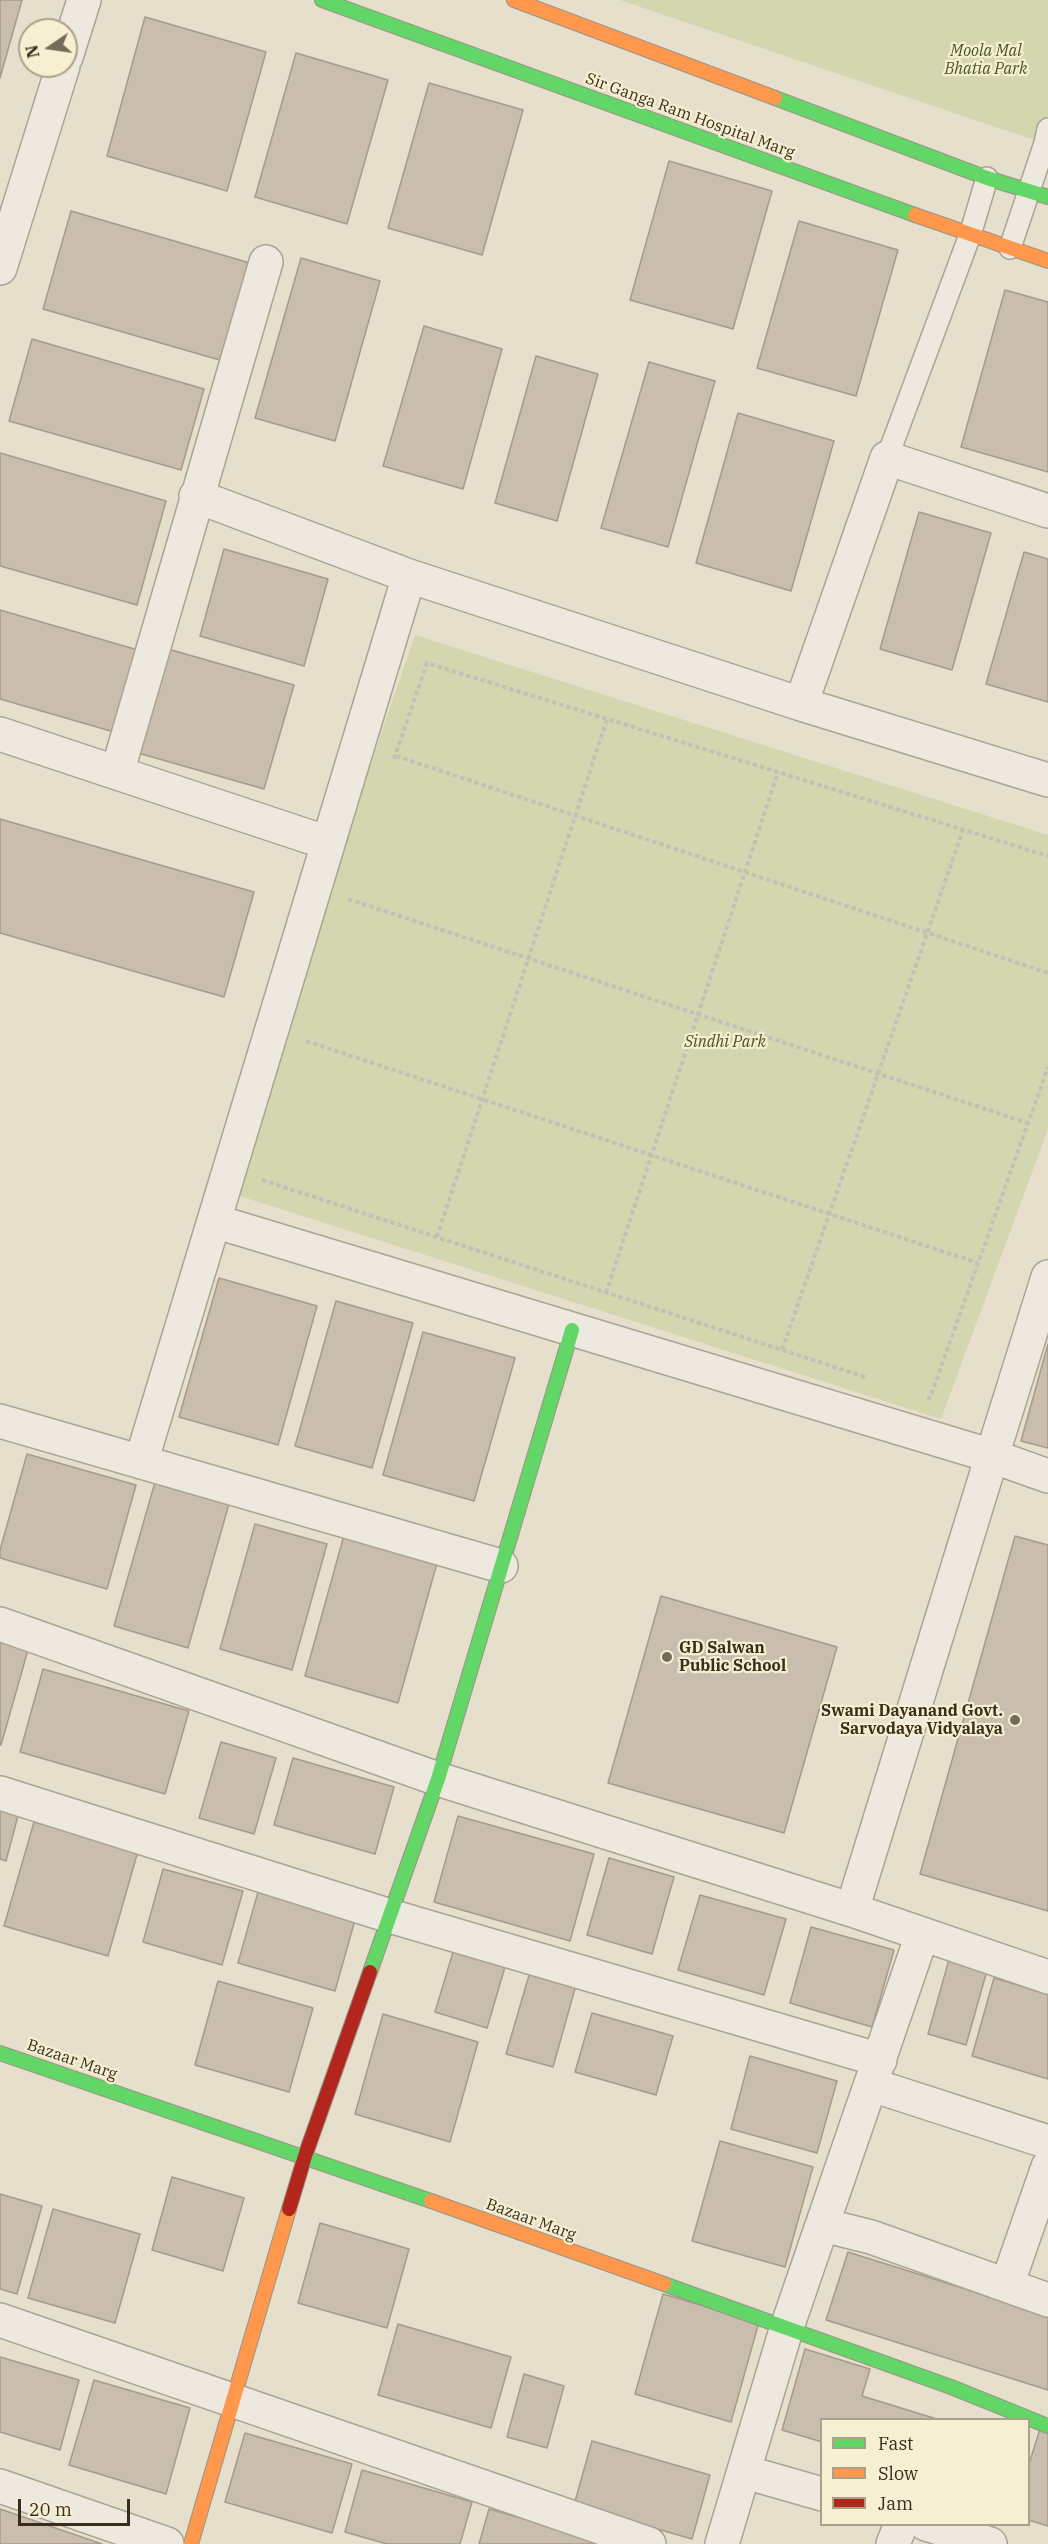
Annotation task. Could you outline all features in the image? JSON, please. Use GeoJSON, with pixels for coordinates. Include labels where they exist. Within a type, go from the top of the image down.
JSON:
{"type":"FeatureCollection","features":[{"type":"Feature","properties":{"kind":"street"},"geometry":{"type":"LineString","coordinates":[[78,19],[84,0]]}},
{"type":"Feature","properties":{"kind":"street","name":"Sir Ganga Ram Hospital Marg"},"geometry":{"type":"LineString","coordinates":[[322,0],[970,235],[1048,261]]}},
{"type":"Feature","properties":{"kind":"street"},"geometry":{"type":"LineString","coordinates":[[514,0],[987,178],[1038,194]]}},
{"type":"Feature","properties":{"kind":"street"},"geometry":{"type":"LineString","coordinates":[[0,268],[59,78]]}},
{"type":"Feature","properties":{"kind":"street"},"geometry":{"type":"LineString","coordinates":[[117,773],[266,262]]}},
{"type":"Feature","properties":{"kind":"street"},"geometry":{"type":"LineString","coordinates":[[801,704],[887,458],[1048,511]]}},
{"type":"Feature","properties":{"kind":"street"},"geometry":{"type":"LineString","coordinates":[[196,496],[409,576],[801,704],[1048,780]]}},
{"type":"Feature","properties":{"kind":"street"},"geometry":{"type":"LineString","coordinates":[[141,1462],[409,576]]}},
{"type":"Feature","properties":{"kind":"street"},"geometry":{"type":"LineString","coordinates":[[0,734],[328,843]]}},
{"type":"Feature","properties":{"kind":"street"},"geometry":{"type":"LineString","coordinates":[[214,1221],[992,1456],[1048,1476]]}},
{"type":"Feature","properties":{"kind":"street"},"geometry":{"type":"LineString","coordinates":[[852,1910],[1048,1277]]}},
{"type":"Feature","properties":{"kind":"street"},"geometry":{"type":"LineString","coordinates":[[191,2544],[305,2156],[438,1779],[572,1330]]}},
{"type":"Feature","properties":{"kind":"street"},"geometry":{"type":"LineString","coordinates":[[0,1421],[501,1566]]}},
{"type":"Feature","properties":{"kind":"street"},"geometry":{"type":"LineString","coordinates":[[0,1624],[438,1779],[852,1910],[1048,1977]]}},
{"type":"Feature","properties":{"kind":"street"},"geometry":{"type":"LineString","coordinates":[[0,1793],[876,2072],[1048,2142]]}},
{"type":"Feature","properties":{"kind":"street"},"geometry":{"type":"LineString","coordinates":[[722,2544],[786,2330],[922,1935]]}},
{"type":"Feature","properties":{"kind":"street","name":"Bazaar Marg"},"geometry":{"type":"LineString","coordinates":[[0,2053],[305,2156],[786,2330],[951,2387],[1028,2418]]}},
{"type":"Feature","properties":{"kind":"street"},"geometry":{"type":"LineString","coordinates":[[1007,2285],[1048,2167]]}},
{"type":"Feature","properties":{"kind":"street"},"geometry":{"type":"LineString","coordinates":[[823,2225],[871,2237],[1048,2300]]}},
{"type":"Feature","properties":{"kind":"street"},"geometry":{"type":"LineString","coordinates":[[0,2320],[649,2544]]}},
{"type":"Feature","properties":{"kind":"street","name":"Bazaar Marg"},"geometry":{"type":"LineString","coordinates":[[1030,2419],[1048,2426]]}},
{"type":"Feature","properties":{"kind":"street"},"geometry":{"type":"LineString","coordinates":[[745,2472],[820,2493]]}},
{"type":"Feature","properties":{"kind":"street"},"geometry":{"type":"LineString","coordinates":[[0,2486],[167,2544]]}},
{"type":"Feature","properties":{"kind":"street"},"geometry":{"type":"LineString","coordinates":[[893,2544],[900,2526]]}},
{"type":"Feature","properties":{"kind":"street"},"geometry":{"type":"LineString","coordinates":[[932,2526],[990,2544]]}},
{"type":"Feature","properties":{"kind":"lane"},"geometry":{"type":"LineString","coordinates":[[1010,248],[1038,194],[1048,129]]}},
{"type":"Feature","properties":{"kind":"lane"},"geometry":{"type":"LineString","coordinates":[[887,458],[970,235],[987,178]]}},
{"type":"Feature","properties":{"kind":"path"},"geometry":{"type":"LineString","coordinates":[[392,767],[427,663],[1048,856]]}},
{"type":"Feature","properties":{"kind":"path"},"geometry":{"type":"LineString","coordinates":[[437,1238],[607,719]]}},
{"type":"Feature","properties":{"kind":"path"},"geometry":{"type":"LineString","coordinates":[[396,756],[1048,973]]}},
{"type":"Feature","properties":{"kind":"path"},"geometry":{"type":"LineString","coordinates":[[606,1293],[778,772]]}},
{"type":"Feature","properties":{"kind":"path"},"geometry":{"type":"LineString","coordinates":[[782,1350],[963,830]]}},
{"type":"Feature","properties":{"kind":"path"},"geometry":{"type":"LineString","coordinates":[[343,910],[351,888]]}},
{"type":"Feature","properties":{"kind":"path"},"geometry":{"type":"LineString","coordinates":[[347,899],[1028,1123]]}},
{"type":"Feature","properties":{"kind":"path"},"geometry":{"type":"LineString","coordinates":[[300,1039],[978,1263]]}},
{"type":"Feature","properties":{"kind":"path"},"geometry":{"type":"LineString","coordinates":[[919,1394],[930,1398],[1048,1067]]}},
{"type":"Feature","properties":{"kind":"path"},"geometry":{"type":"LineString","coordinates":[[252,1177],[873,1379]]}},
{"type":"Feature","properties":{"kind":"green space","name":"Moola Mal Bhatia Park"},"geometry":{"type":"Polygon","coordinates":[[[620,0],[1048,0],[1048,144],[1004,130],[620,0]]]}},
{"type":"Feature","properties":{"kind":"green space","name":"Sindhi Park"},"geometry":{"type":"Polygon","coordinates":[[[415,635],[1048,835],[1048,1129],[941,1419],[224,1191],[415,635]]]}},
{"type":"Feature","properties":{"kind":"building"},"geometry":{"type":"Polygon","coordinates":[[[0,0],[22,0],[0,78],[0,0]]]}},
{"type":"Feature","properties":{"kind":"building"},"geometry":{"type":"Polygon","coordinates":[[[145,17],[266,52],[227,191],[107,156],[145,17]]]}},
{"type":"Feature","properties":{"kind":"building"},"geometry":{"type":"Polygon","coordinates":[[[296,53],[388,80],[347,224],[255,197],[296,53]]]}},
{"type":"Feature","properties":{"kind":"building"},"geometry":{"type":"Polygon","coordinates":[[[429,83],[523,110],[482,255],[388,228],[429,83]]]}},
{"type":"Feature","properties":{"kind":"building"},"geometry":{"type":"Polygon","coordinates":[[[669,161],[772,191],[733,329],[630,300],[669,161]]]}},
{"type":"Feature","properties":{"kind":"building"},"geometry":{"type":"Polygon","coordinates":[[[71,211],[250,263],[223,361],[43,309],[71,211]]]}},
{"type":"Feature","properties":{"kind":"building"},"geometry":{"type":"Polygon","coordinates":[[[799,221],[898,250],[856,396],[757,368],[799,221]]]}},
{"type":"Feature","properties":{"kind":"building"},"geometry":{"type":"Polygon","coordinates":[[[301,258],[380,281],[335,441],[255,418],[301,258]]]}},
{"type":"Feature","properties":{"kind":"building"},"geometry":{"type":"Polygon","coordinates":[[[1005,290],[1048,302],[1048,472],[961,447],[1005,290]]]}},
{"type":"Feature","properties":{"kind":"building"},"geometry":{"type":"Polygon","coordinates":[[[424,326],[502,349],[463,489],[383,466],[424,326]]]}},
{"type":"Feature","properties":{"kind":"building"},"geometry":{"type":"Polygon","coordinates":[[[32,339],[204,389],[181,470],[9,421],[32,339]]]}},
{"type":"Feature","properties":{"kind":"building"},"geometry":{"type":"Polygon","coordinates":[[[536,356],[598,374],[557,521],[495,503],[536,356]]]}},
{"type":"Feature","properties":{"kind":"building"},"geometry":{"type":"Polygon","coordinates":[[[649,362],[715,381],[668,547],[601,528],[649,362]]]}},
{"type":"Feature","properties":{"kind":"building"},"geometry":{"type":"Polygon","coordinates":[[[738,413],[834,441],[791,591],[696,563],[738,413]]]}},
{"type":"Feature","properties":{"kind":"building"},"geometry":{"type":"Polygon","coordinates":[[[0,453],[166,501],[137,605],[0,566],[0,453]]]}},
{"type":"Feature","properties":{"kind":"building"},"geometry":{"type":"Polygon","coordinates":[[[919,512],[991,533],[952,670],[880,649],[919,512]]]}},
{"type":"Feature","properties":{"kind":"building"},"geometry":{"type":"Polygon","coordinates":[[[224,549],[328,579],[304,666],[200,636],[224,549]]]}},
{"type":"Feature","properties":{"kind":"building"},"geometry":{"type":"Polygon","coordinates":[[[1024,552],[1048,559],[1048,702],[986,684],[1024,552]]]}},
{"type":"Feature","properties":{"kind":"building"},"geometry":{"type":"Polygon","coordinates":[[[0,610],[138,650],[114,732],[0,699],[0,610]]]}},
{"type":"Feature","properties":{"kind":"building"},"geometry":{"type":"Polygon","coordinates":[[[168,649],[294,685],[264,789],[138,753],[168,649]]]}},
{"type":"Feature","properties":{"kind":"building"},"geometry":{"type":"Polygon","coordinates":[[[0,819],[254,892],[224,997],[0,933],[0,819]]]}},
{"type":"Feature","properties":{"kind":"building"},"geometry":{"type":"Polygon","coordinates":[[[219,1278],[317,1306],[278,1445],[179,1417],[219,1278]]]}},
{"type":"Feature","properties":{"kind":"building"},"geometry":{"type":"Polygon","coordinates":[[[336,1301],[413,1323],[372,1468],[295,1446],[336,1301]]]}},
{"type":"Feature","properties":{"kind":"building"},"geometry":{"type":"Polygon","coordinates":[[[423,1332],[515,1358],[474,1501],[383,1475],[423,1332]]]}},
{"type":"Feature","properties":{"kind":"building"},"geometry":{"type":"Polygon","coordinates":[[[1048,1344],[1048,1448],[1021,1441],[1048,1344]]]}},
{"type":"Feature","properties":{"kind":"building"},"geometry":{"type":"Polygon","coordinates":[[[27,1454],[136,1485],[107,1589],[0,1558],[0,1550],[27,1454]]]}},
{"type":"Feature","properties":{"kind":"building"},"geometry":{"type":"Polygon","coordinates":[[[155,1482],[229,1504],[188,1648],[114,1626],[155,1482]]]}},
{"type":"Feature","properties":{"kind":"building"},"geometry":{"type":"Polygon","coordinates":[[[255,1524],[327,1544],[292,1670],[220,1649],[255,1524]]]}},
{"type":"Feature","properties":{"kind":"building"},"geometry":{"type":"Polygon","coordinates":[[[346,1528],[439,1556],[398,1703],[305,1676],[346,1528]]]}},
{"type":"Feature","properties":{"kind":"building"},"geometry":{"type":"Polygon","coordinates":[[[1015,1536],[1048,1545],[1048,1911],[920,1874],[1015,1536]]]}},
{"type":"Feature","properties":{"kind":"building"},"geometry":{"type":"Polygon","coordinates":[[[661,1596],[837,1647],[784,1833],[608,1783],[661,1596]]]}},
{"type":"Feature","properties":{"kind":"building"},"geometry":{"type":"Polygon","coordinates":[[[0,1634],[30,1643],[1,1745],[0,1744],[0,1634]]]}},
{"type":"Feature","properties":{"kind":"building"},"geometry":{"type":"Polygon","coordinates":[[[43,1669],[189,1711],[165,1794],[20,1752],[43,1669]]]}},
{"type":"Feature","properties":{"kind":"building"},"geometry":{"type":"Polygon","coordinates":[[[221,1742],[276,1758],[254,1834],[199,1818],[221,1742]]]}},
{"type":"Feature","properties":{"kind":"building"},"geometry":{"type":"Polygon","coordinates":[[[293,1758],[394,1787],[375,1854],[274,1825],[293,1758]]]}},
{"type":"Feature","properties":{"kind":"building"},"geometry":{"type":"Polygon","coordinates":[[[0,1806],[19,1812],[6,1861],[0,1859],[0,1806]]]}},
{"type":"Feature","properties":{"kind":"building"},"geometry":{"type":"Polygon","coordinates":[[[458,1816],[594,1854],[570,1941],[434,1902],[458,1816]]]}},
{"type":"Feature","properties":{"kind":"building"},"geometry":{"type":"Polygon","coordinates":[[[34,1822],[138,1851],[108,1956],[4,1926],[34,1822]]]}},
{"type":"Feature","properties":{"kind":"building"},"geometry":{"type":"Polygon","coordinates":[[[609,1858],[674,1877],[652,1954],[587,1935],[609,1858]]]}},
{"type":"Feature","properties":{"kind":"building"},"geometry":{"type":"Polygon","coordinates":[[[163,1869],[243,1891],[222,1965],[143,1942],[163,1869]]]}},
{"type":"Feature","properties":{"kind":"building"},"geometry":{"type":"Polygon","coordinates":[[[258,1892],[355,1920],[335,1991],[238,1963],[258,1892]]]}},
{"type":"Feature","properties":{"kind":"building"},"geometry":{"type":"Polygon","coordinates":[[[700,1895],[786,1919],[764,1995],[678,1970],[700,1895]]]}},
{"type":"Feature","properties":{"kind":"building"},"geometry":{"type":"Polygon","coordinates":[[[811,1927],[894,1950],[872,2027],[790,2003],[811,1927]]]}},
{"type":"Feature","properties":{"kind":"building"},"geometry":{"type":"Polygon","coordinates":[[[453,1952],[505,1967],[487,2028],[435,2012],[453,1952]]]}},
{"type":"Feature","properties":{"kind":"building"},"geometry":{"type":"Polygon","coordinates":[[[950,1956],[988,1967],[966,2045],[928,2034],[950,1956]]]}},
{"type":"Feature","properties":{"kind":"building"},"geometry":{"type":"Polygon","coordinates":[[[532,1965],[578,1978],[553,2067],[506,2054],[532,1965]]]}},
{"type":"Feature","properties":{"kind":"building"},"geometry":{"type":"Polygon","coordinates":[[[994,1978],[1048,1994],[1048,2079],[972,2056],[994,1978]]]}},
{"type":"Feature","properties":{"kind":"building"},"geometry":{"type":"Polygon","coordinates":[[[218,1981],[313,2008],[289,2092],[195,2065],[218,1981]]]}},
{"type":"Feature","properties":{"kind":"building"},"geometry":{"type":"Polygon","coordinates":[[[592,2013],[673,2036],[656,2095],[575,2072],[592,2013]]]}},
{"type":"Feature","properties":{"kind":"building"},"geometry":{"type":"Polygon","coordinates":[[[383,2014],[478,2042],[450,2142],[355,2114],[383,2014]]]}},
{"type":"Feature","properties":{"kind":"building"},"geometry":{"type":"Polygon","coordinates":[[[750,2056],[837,2081],[817,2153],[731,2129],[750,2056]]]}},
{"type":"Feature","properties":{"kind":"building"},"geometry":{"type":"Polygon","coordinates":[[[720,2141],[813,2167],[785,2267],[692,2241],[720,2141]]]}},
{"type":"Feature","properties":{"kind":"building"},"geometry":{"type":"Polygon","coordinates":[[[172,2177],[244,2198],[223,2271],[152,2250],[172,2177]]]}},
{"type":"Feature","properties":{"kind":"building"},"geometry":{"type":"Polygon","coordinates":[[[0,2194],[42,2206],[17,2294],[0,2289],[0,2194]]]}},
{"type":"Feature","properties":{"kind":"building"},"geometry":{"type":"Polygon","coordinates":[[[53,2209],[140,2234],[115,2323],[28,2298],[53,2209]]]}},
{"type":"Feature","properties":{"kind":"building"},"geometry":{"type":"Polygon","coordinates":[[[320,2223],[409,2249],[387,2328],[298,2303],[320,2223]]]}},
{"type":"Feature","properties":{"kind":"building"},"geometry":{"type":"Polygon","coordinates":[[[848,2252],[1048,2315],[1048,2390],[826,2320],[848,2252]]]}},
{"type":"Feature","properties":{"kind":"building"},"geometry":{"type":"Polygon","coordinates":[[[663,2294],[759,2322],[731,2422],[635,2394],[663,2294]]]}},
{"type":"Feature","properties":{"kind":"building"},"geometry":{"type":"Polygon","coordinates":[[[398,2324],[511,2357],[491,2428],[378,2395],[398,2324]]]}},
{"type":"Feature","properties":{"kind":"building"},"geometry":{"type":"Polygon","coordinates":[[[805,2349],[870,2369],[862,2396],[934,2418],[820,2418],[820,2441],[782,2430],[805,2349]]]}},
{"type":"Feature","properties":{"kind":"building"},"geometry":{"type":"Polygon","coordinates":[[[0,2357],[79,2380],[60,2450],[0,2432],[0,2357]]]}},
{"type":"Feature","properties":{"kind":"building"},"geometry":{"type":"Polygon","coordinates":[[[524,2374],[564,2386],[547,2448],[507,2437],[524,2374]]]}},
{"type":"Feature","properties":{"kind":"building"},"geometry":{"type":"Polygon","coordinates":[[[94,2380],[190,2408],[166,2494],[69,2465],[94,2380]]]}},
{"type":"Feature","properties":{"kind":"building"},"geometry":{"type":"Polygon","coordinates":[[[1040,2429],[1048,2432],[1048,2526],[1030,2521],[1030,2461],[1040,2429]]]}},
{"type":"Feature","properties":{"kind":"building"},"geometry":{"type":"Polygon","coordinates":[[[245,2433],[352,2464],[332,2533],[225,2502],[245,2433]]]}},
{"type":"Feature","properties":{"kind":"building"},"geometry":{"type":"Polygon","coordinates":[[[592,2441],[710,2475],[692,2539],[574,2505],[592,2441]]]}},
{"type":"Feature","properties":{"kind":"building"},"geometry":{"type":"Polygon","coordinates":[[[362,2470],[472,2502],[460,2544],[387,2544],[345,2532],[362,2470]]]}},
{"type":"Feature","properties":{"kind":"building"},"geometry":{"type":"Polygon","coordinates":[[[0,2509],[102,2544],[0,2544],[0,2509]]]}},
{"type":"Feature","properties":{"kind":"building"},"geometry":{"type":"Polygon","coordinates":[[[489,2509],[612,2544],[479,2544],[489,2509]]]}},
{"type":"Feature","properties":{"kind":"traffic: fast"},"geometry":{"type":"LineString","coordinates":[[322,0],[915,215]]}},
{"type":"Feature","properties":{"kind":"traffic: fast"},"geometry":{"type":"LineString","coordinates":[[775,98],[987,178],[1048,197]]}},
{"type":"Feature","properties":{"kind":"traffic: fast"},"geometry":{"type":"LineString","coordinates":[[370,1972],[438,1779],[572,1330]]}},
{"type":"Feature","properties":{"kind":"traffic: fast"},"geometry":{"type":"LineString","coordinates":[[0,2053],[431,2201]]}},
{"type":"Feature","properties":{"kind":"traffic: fast"},"geometry":{"type":"LineString","coordinates":[[664,2284],[951,2387],[1028,2418]]}},
{"type":"Feature","properties":{"kind":"traffic: fast"},"geometry":{"type":"LineString","coordinates":[[1030,2419],[1048,2426]]}},
{"type":"Feature","properties":{"kind":"traffic: slow"},"geometry":{"type":"LineString","coordinates":[[514,0],[775,98]]}},
{"type":"Feature","properties":{"kind":"traffic: slow"},"geometry":{"type":"LineString","coordinates":[[915,215],[1048,261]]}},
{"type":"Feature","properties":{"kind":"traffic: slow"},"geometry":{"type":"LineString","coordinates":[[431,2201],[664,2284]]}},
{"type":"Feature","properties":{"kind":"traffic: slow"},"geometry":{"type":"LineString","coordinates":[[191,2544],[289,2209]]}},
{"type":"Feature","properties":{"kind":"traffic: jam"},"geometry":{"type":"LineString","coordinates":[[289,2209],[305,2156],[370,1972]]}},
{"type":"Feature","properties":{"kind":"place","name":"GD Salwan Public School"},"geometry":{"type":"Point","coordinates":[667,1657]}},
{"type":"Feature","properties":{"kind":"place","name":"Swami Dayanand Govt. Sarvodaya Vidyalaya"},"geometry":{"type":"Point","coordinates":[1015,1720]}}]}
